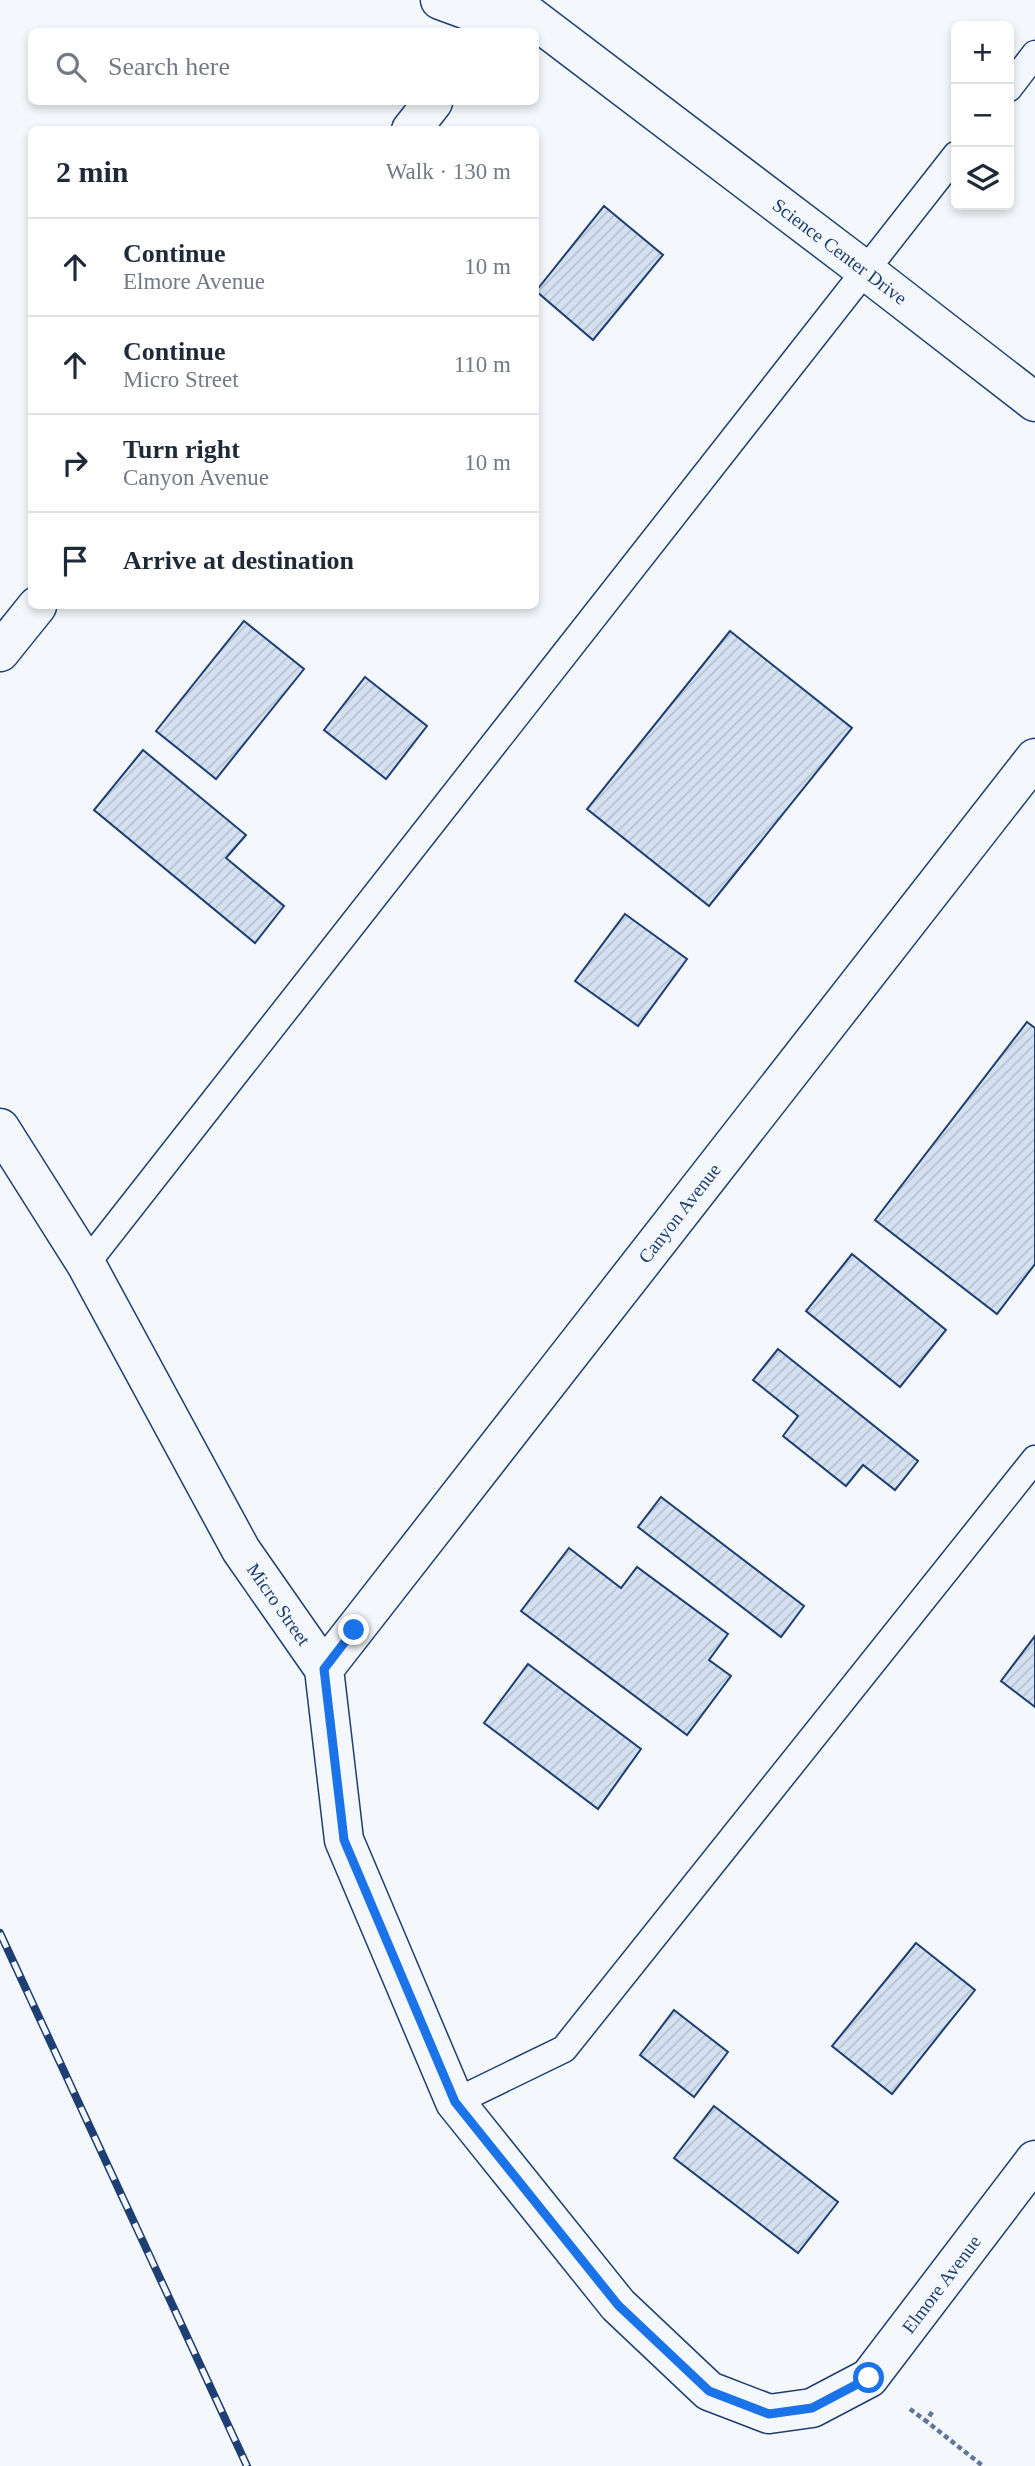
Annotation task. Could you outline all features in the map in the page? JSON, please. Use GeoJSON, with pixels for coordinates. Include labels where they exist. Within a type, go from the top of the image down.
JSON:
{"type":"FeatureCollection","features":[{"type":"Feature","properties":{"kind":"street","name":"Science Center Drive"},"geometry":{"type":"LineString","coordinates":[[440,0],[506,14],[528,28]]}},
{"type":"Feature","properties":{"kind":"street","name":"Science Center Drive"},"geometry":{"type":"LineString","coordinates":[[539,35],[644,102],[1035,402]]}},
{"type":"Feature","properties":{"kind":"street","name":"Science Center Drive"},"geometry":{"type":"LineString","coordinates":[[539,44],[644,102]]}},
{"type":"Feature","properties":{"kind":"street"},"geometry":{"type":"LineString","coordinates":[[414,126],[431,105]]}},
{"type":"Feature","properties":{"kind":"street"},"geometry":{"type":"LineString","coordinates":[[0,652],[35,609]]}},
{"type":"Feature","properties":{"kind":"street","name":"Canyon Avenue"},"geometry":{"type":"LineString","coordinates":[[324,1669],[1035,758]]}},
{"type":"Feature","properties":{"kind":"street","name":"Micro Street"},"geometry":{"type":"LineString","coordinates":[[0,1128],[86,1264],[241,1550],[324,1669],[344,1840],[455,2102],[618,2305],[709,2391],[769,2414],[812,2408],[837,2395]]}},
{"type":"Feature","properties":{"kind":"street","name":"Elmore Avenue"},"geometry":{"type":"LineString","coordinates":[[837,2395],[869,2378],[1035,2160]]}},
{"type":"Feature","properties":{"kind":"lane"},"geometry":{"type":"LineString","coordinates":[[1012,84],[1035,54]]}},
{"type":"Feature","properties":{"kind":"lane"},"geometry":{"type":"LineString","coordinates":[[86,1264],[951,161]]}},
{"type":"Feature","properties":{"kind":"lane"},"geometry":{"type":"LineString","coordinates":[[455,2102],[564,2049],[1035,1458]]}},
{"type":"Feature","properties":{"kind":"path"},"geometry":{"type":"LineString","coordinates":[[903,2404],[983,2466]]}},
{"type":"Feature","properties":{"kind":"path"},"geometry":{"type":"LineString","coordinates":[[926,2421],[932,2412]]}},
{"type":"Feature","properties":{"kind":"building"},"geometry":{"type":"Polygon","coordinates":[[[604,206],[663,255],[593,340],[539,294],[539,287],[604,206]]]}},
{"type":"Feature","properties":{"kind":"building"},"geometry":{"type":"Polygon","coordinates":[[[244,621],[304,669],[216,779],[156,731],[244,621]]]}},
{"type":"Feature","properties":{"kind":"building"},"geometry":{"type":"Polygon","coordinates":[[[730,631],[852,728],[709,906],[587,809],[730,631]]]}},
{"type":"Feature","properties":{"kind":"building"},"geometry":{"type":"Polygon","coordinates":[[[365,677],[427,726],[386,779],[324,730],[365,677]]]}},
{"type":"Feature","properties":{"kind":"building"},"geometry":{"type":"Polygon","coordinates":[[[143,750],[246,835],[226,858],[284,906],[255,943],[94,810],[143,750]]]}},
{"type":"Feature","properties":{"kind":"building"},"geometry":{"type":"Polygon","coordinates":[[[625,914],[687,959],[638,1026],[575,981],[625,914]]]}},
{"type":"Feature","properties":{"kind":"building"},"geometry":{"type":"Polygon","coordinates":[[[1027,1022],[1035,1028],[1035,1264],[997,1314],[875,1220],[1027,1022]]]}},
{"type":"Feature","properties":{"kind":"building"},"geometry":{"type":"Polygon","coordinates":[[[852,1254],[946,1330],[900,1387],[806,1311],[852,1254]]]}},
{"type":"Feature","properties":{"kind":"building"},"geometry":{"type":"Polygon","coordinates":[[[778,1349],[918,1461],[895,1490],[863,1465],[846,1486],[783,1436],[798,1416],[753,1380],[778,1349]]]}},
{"type":"Feature","properties":{"kind":"building"},"geometry":{"type":"Polygon","coordinates":[[[661,1497],[804,1606],[781,1637],[638,1527],[661,1497]]]}},
{"type":"Feature","properties":{"kind":"building"},"geometry":{"type":"Polygon","coordinates":[[[569,1548],[621,1588],[637,1567],[728,1634],[709,1660],[731,1676],[687,1735],[521,1611],[569,1548]]]}},
{"type":"Feature","properties":{"kind":"building"},"geometry":{"type":"Polygon","coordinates":[[[1035,1636],[1035,1707],[1001,1681],[1035,1636]]]}},
{"type":"Feature","properties":{"kind":"building"},"geometry":{"type":"Polygon","coordinates":[[[528,1664],[641,1749],[598,1809],[484,1723],[528,1664]]]}},
{"type":"Feature","properties":{"kind":"building"},"geometry":{"type":"Polygon","coordinates":[[[916,1943],[975,1990],[892,2094],[832,2046],[916,1943]]]}},
{"type":"Feature","properties":{"kind":"building"},"geometry":{"type":"Polygon","coordinates":[[[674,2010],[728,2052],[694,2097],[640,2055],[674,2010]]]}},
{"type":"Feature","properties":{"kind":"building"},"geometry":{"type":"Polygon","coordinates":[[[714,2106],[838,2202],[798,2253],[674,2158],[714,2106]]]}},
{"type":"Feature","properties":{"kind":"railway"},"geometry":{"type":"LineString","coordinates":[[0,1933],[247,2466]]}},
{"type":"Feature","properties":{"kind":"route"},"geometry":{"type":"LineString","coordinates":[[354,1630],[324,1669],[344,1840],[455,2102],[618,2305],[709,2391],[769,2414],[812,2408],[869,2378]]}}]}
